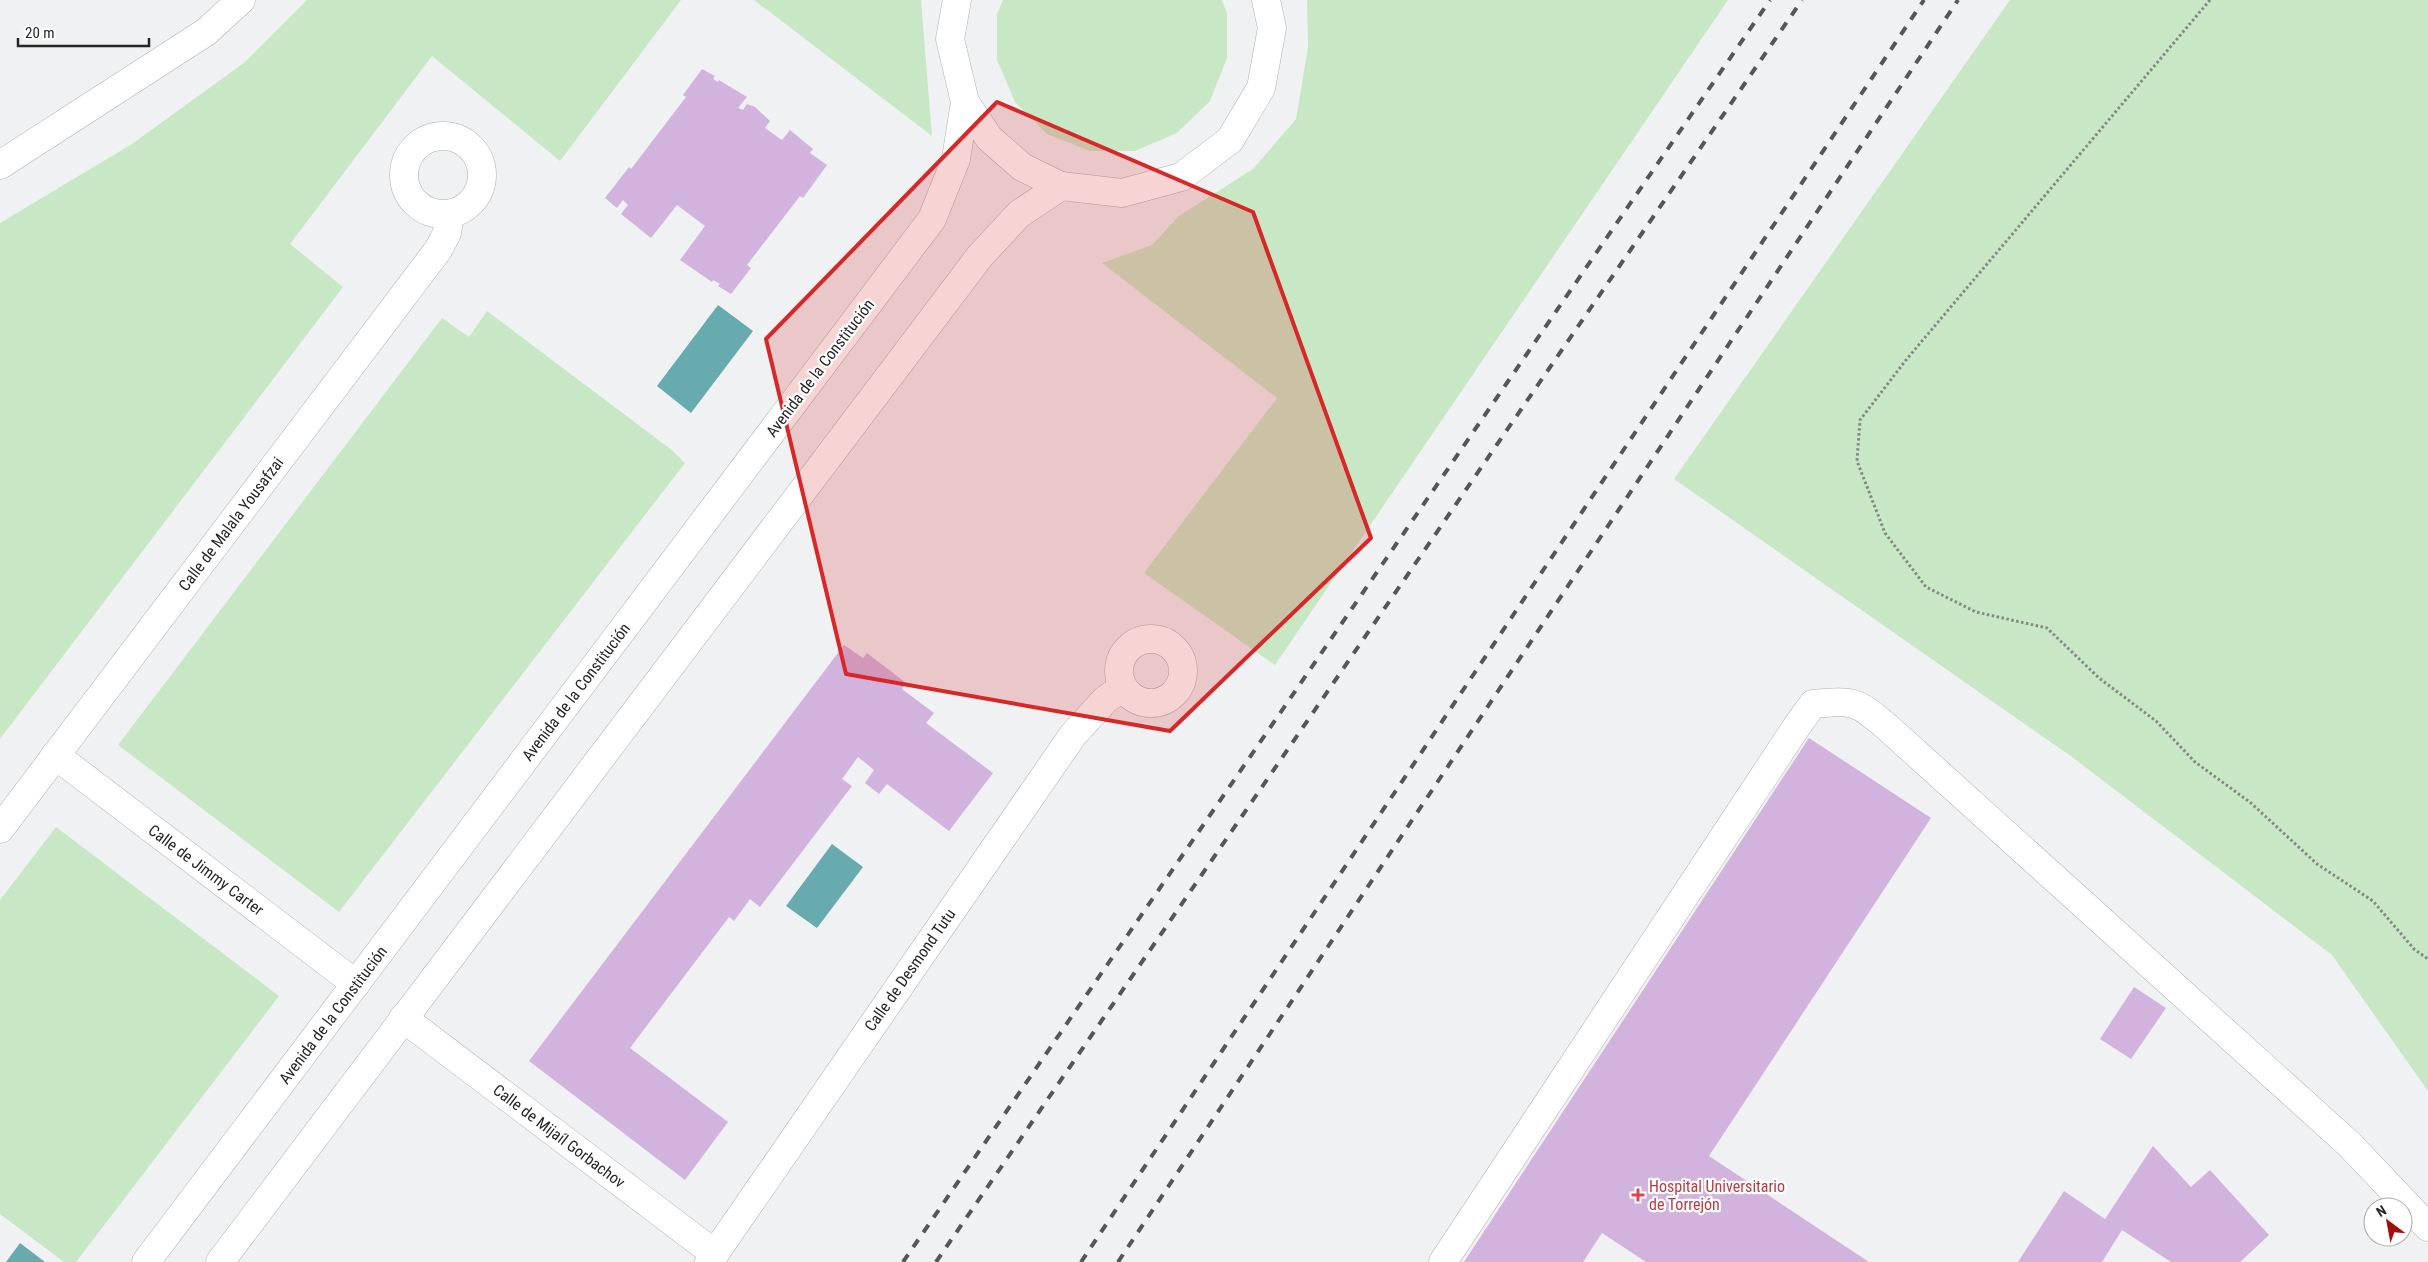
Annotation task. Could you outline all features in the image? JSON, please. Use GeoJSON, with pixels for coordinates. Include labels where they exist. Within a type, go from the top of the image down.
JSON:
{"type":"FeatureCollection","features":[{"type":"Feature","properties":{"kind":"main road"},"geometry":{"type":"LineString","coordinates":[[0,165],[206,32],[241,0]]}},
{"type":"Feature","properties":{"kind":"main road"},"geometry":{"type":"LineString","coordinates":[[957,0],[950,40],[965,102],[989,138],[1022,167],[1061,186],[1122,193],[1181,178],[1230,140],[1262,88],[1272,28],[1266,0]]}},
{"type":"Feature","properties":{"kind":"main road","name":"Avenida de la Constitución"},"geometry":{"type":"LineString","coordinates":[[146,1262],[932,219],[956,159],[965,102]]}},
{"type":"Feature","properties":{"kind":"main road"},"geometry":{"type":"LineString","coordinates":[[220,1262],[980,256],[1018,214],[1061,186]]}},
{"type":"Feature","properties":{"kind":"main road","name":"Calle de Malala Yousafzai"},"geometry":{"type":"LineString","coordinates":[[0,829],[438,250],[448,233],[450,214]]}},
{"type":"Feature","properties":{"kind":"main road","name":"Calle de Desmond Tutu"},"geometry":{"type":"LineString","coordinates":[[712,1258],[1073,735],[1105,700],[1122,688]]}},
{"type":"Feature","properties":{"kind":"main road"},"geometry":{"type":"LineString","coordinates":[[1443,1262],[1797,726],[1813,704],[1839,702],[1860,705],[1887,728],[2349,1144],[2428,1227]]}},
{"type":"Feature","properties":{"kind":"main road","name":"Calle de Jimmy Carter"},"geometry":{"type":"LineString","coordinates":[[55,755],[356,984]]}},
{"type":"Feature","properties":{"kind":"main road","name":"Calle de Mijaíl Gorbachov"},"geometry":{"type":"LineString","coordinates":[[403,1018],[712,1258]]}},
{"type":"Feature","properties":{"kind":"path"},"geometry":{"type":"LineString","coordinates":[[2210,0],[1906,360],[1860,420],[1857,461],[1885,533],[1926,587],[1976,612],[2046,628],[2100,678],[2156,721],[2195,762],[2251,803],[2317,864],[2373,902],[2414,949],[2428,959]]}},
{"type":"Feature","properties":{"kind":"highlighted area"},"geometry":{"type":"Polygon","coordinates":[[[997,102],[1253,212],[1371,538],[1170,731],[846,674],[766,339],[997,102]]]}},
{"type":"Feature","properties":{"kind":"green space"},"geometry":{"type":"Polygon","coordinates":[[[307,0],[681,0],[560,161],[432,56],[290,244],[343,287],[0,739],[0,223],[132,144],[245,62],[307,0]]]}},
{"type":"Feature","properties":{"kind":"green space"},"geometry":{"type":"Polygon","coordinates":[[[754,0],[921,0],[932,136],[754,0]]]}},
{"type":"Feature","properties":{"kind":"green space"},"geometry":{"type":"Polygon","coordinates":[[[1003,0],[1222,0],[1227,13],[1227,58],[1210,101],[1177,133],[1135,151],[1090,151],[1047,134],[1015,102],[997,60],[997,14],[1003,0]]]}},
{"type":"Feature","properties":{"kind":"green space"},"geometry":{"type":"Polygon","coordinates":[[[1307,0],[1728,0],[1275,665],[1144,573],[1277,398],[1102,263],[1152,245],[1179,216],[1253,169],[1296,119],[1308,47],[1307,0]]]}},
{"type":"Feature","properties":{"kind":"green space"},"geometry":{"type":"Polygon","coordinates":[[[2010,0],[2428,0],[2428,1091],[2332,955],[2072,757],[1674,479],[2010,0]]]}},
{"type":"Feature","properties":{"kind":"green space"},"geometry":{"type":"Polygon","coordinates":[[[487,311],[673,451],[685,463],[339,912],[118,745],[442,318],[469,337],[487,311]]]}},
{"type":"Feature","properties":{"kind":"green space"},"geometry":{"type":"Polygon","coordinates":[[[56,827],[279,996],[76,1262],[64,1262],[0,1214],[0,900],[56,827]]]}},
{"type":"Feature","properties":{"kind":"water"},"geometry":{"type":"Polygon","coordinates":[[[718,305],[753,331],[691,413],[657,386],[718,305]]]}},
{"type":"Feature","properties":{"kind":"water"},"geometry":{"type":"Polygon","coordinates":[[[832,844],[863,867],[817,928],[786,906],[832,844]]]}},
{"type":"Feature","properties":{"kind":"water"},"geometry":{"type":"Polygon","coordinates":[[[20,1243],[45,1262],[6,1262],[20,1243]]]}},
{"type":"Feature","properties":{"kind":"building"},"geometry":{"type":"Polygon","coordinates":[[[702,69],[715,76],[713,79],[718,82],[719,80],[747,97],[738,108],[743,110],[747,104],[755,107],[770,121],[765,128],[782,140],[790,130],[813,149],[810,153],[827,165],[803,198],[800,196],[747,265],[751,268],[731,294],[718,286],[720,284],[713,280],[712,282],[680,260],[705,226],[677,205],[651,238],[621,214],[628,205],[623,200],[617,208],[605,198],[629,167],[631,169],[686,97],[683,95],[702,69]]]}},
{"type":"Feature","properties":{"kind":"building"},"geometry":{"type":"Polygon","coordinates":[[[844,645],[863,658],[867,653],[906,683],[902,689],[934,713],[926,723],[993,773],[949,831],[887,784],[879,794],[865,783],[874,770],[858,757],[842,779],[852,786],[760,907],[750,899],[734,921],[729,917],[630,1048],[728,1122],[685,1180],[529,1061],[844,645]]]}},
{"type":"Feature","properties":{"kind":"building"},"geometry":{"type":"Polygon","coordinates":[[[1809,738],[1931,818],[1709,1156],[1869,1262],[1646,1262],[1602,1233],[1583,1262],[1464,1262],[1809,738]]]}},
{"type":"Feature","properties":{"kind":"building"},"geometry":{"type":"Polygon","coordinates":[[[2134,987],[2166,1008],[2131,1059],[2100,1039],[2134,987]]]}},
{"type":"Feature","properties":{"kind":"building"},"geometry":{"type":"Polygon","coordinates":[[[2153,1146],[2191,1187],[2210,1170],[2269,1235],[2240,1262],[2171,1262],[2122,1230],[2102,1262],[2018,1262],[2064,1191],[2105,1219],[2153,1146]]]}},
{"type":"Feature","properties":{"kind":"railway"},"geometry":{"type":"LineString","coordinates":[[903,1262],[1770,0]]}},
{"type":"Feature","properties":{"kind":"railway"},"geometry":{"type":"LineString","coordinates":[[936,1262],[1802,0]]}},
{"type":"Feature","properties":{"kind":"railway"},"geometry":{"type":"LineString","coordinates":[[1081,1262],[1924,0]]}},
{"type":"Feature","properties":{"kind":"railway"},"geometry":{"type":"LineString","coordinates":[[1118,1262],[1958,0]]}},
{"type":"Feature","properties":{"kind":"place","name":"Hospital Universitario de Torrejón"},"geometry":{"type":"Point","coordinates":[1638,1195]}}]}
